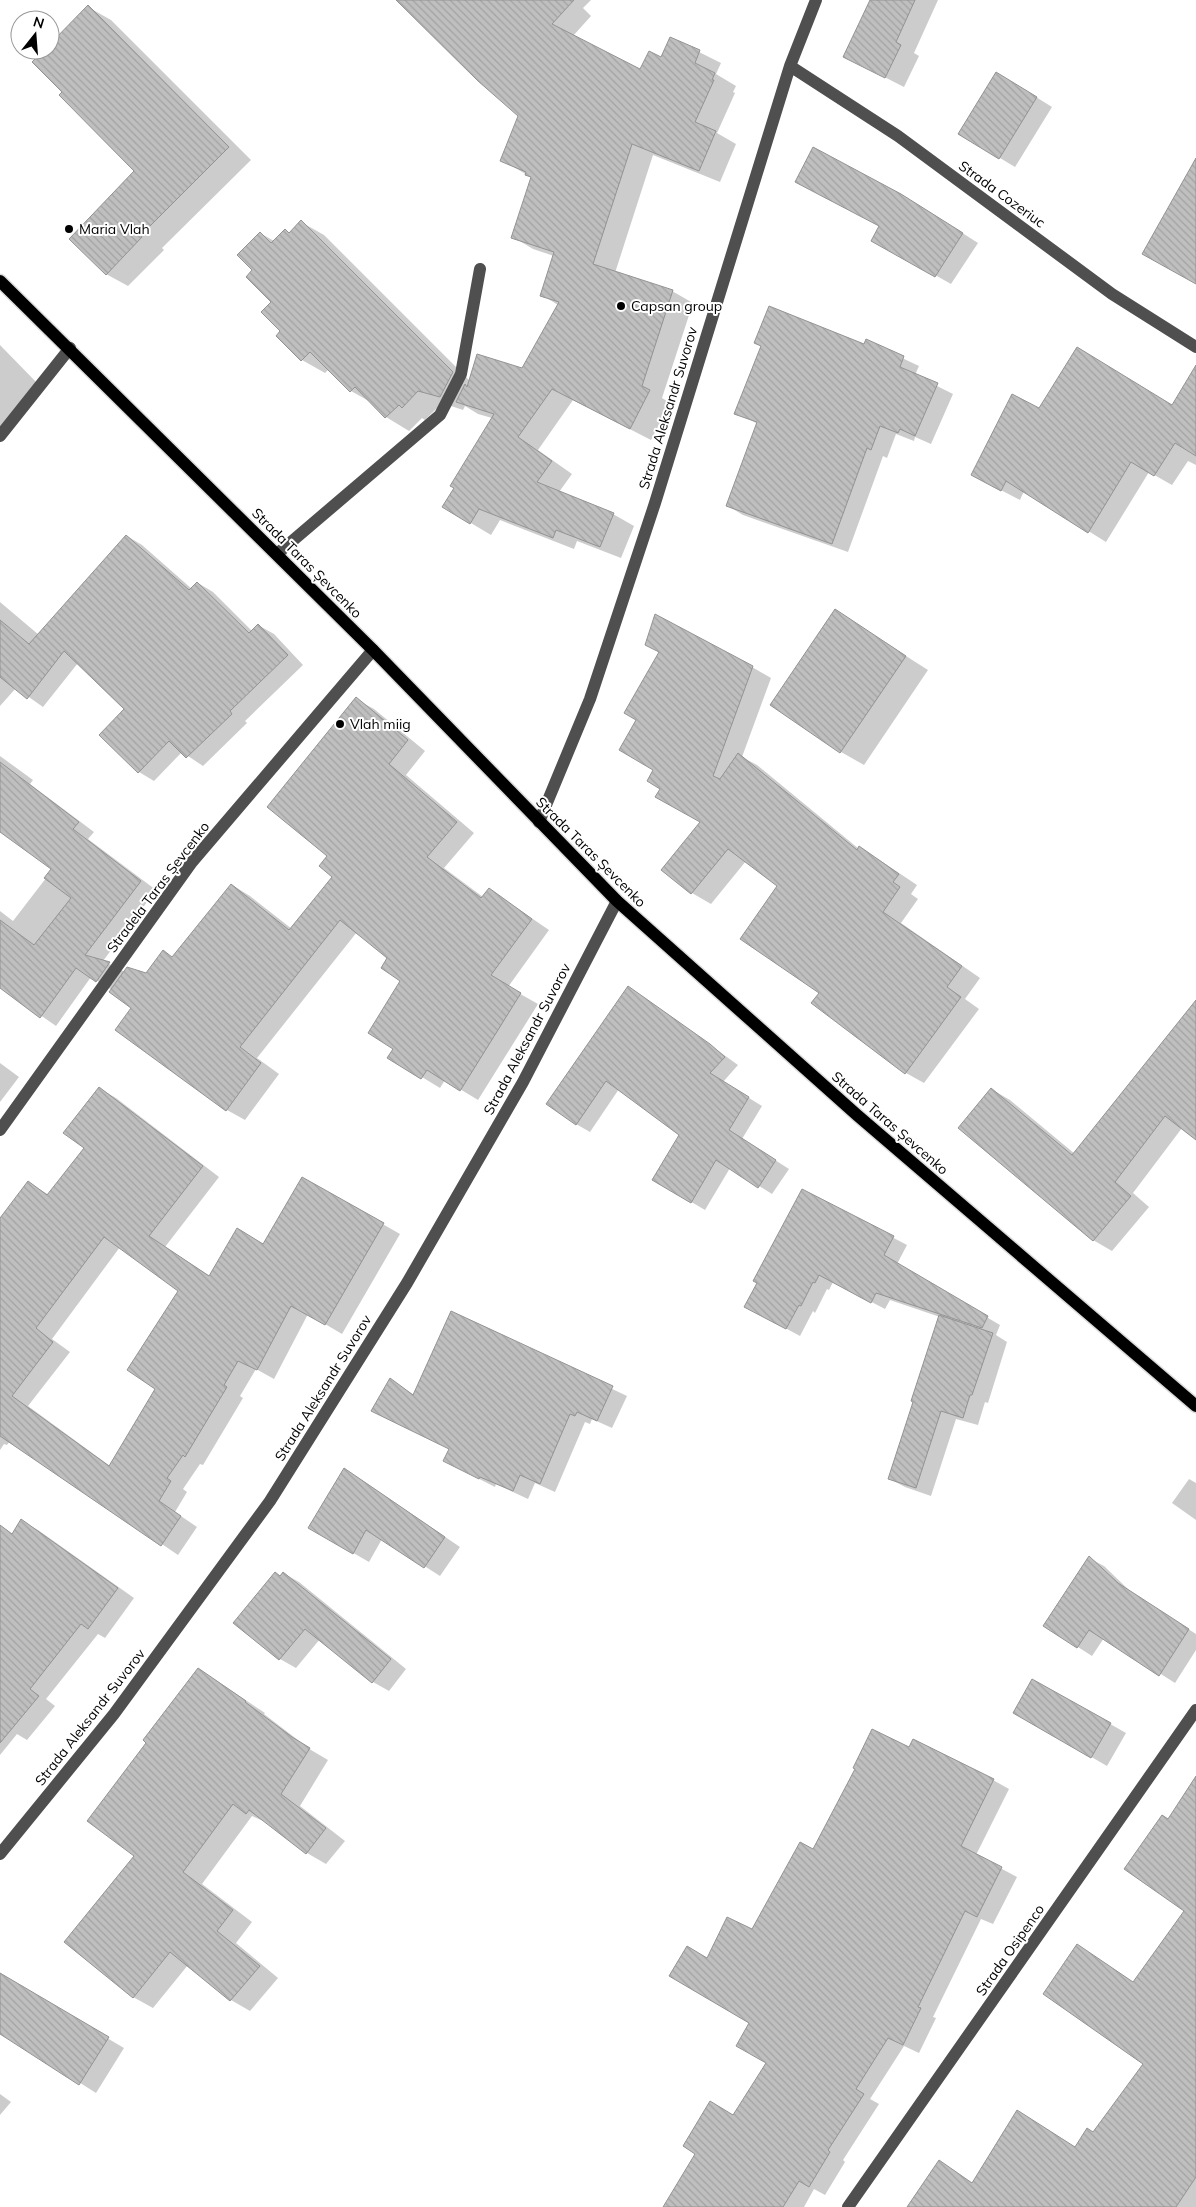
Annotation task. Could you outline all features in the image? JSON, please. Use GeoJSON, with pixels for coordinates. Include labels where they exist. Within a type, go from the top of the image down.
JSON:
{"type":"FeatureCollection","features":[{"type":"Feature","properties":{"kind":"main road","name":"Strada Taras Șevcenko"},"geometry":{"type":"LineString","coordinates":[[0,281],[70,348],[373,650],[617,901],[857,1115],[1196,1406]]}},
{"type":"Feature","properties":{"kind":"street","name":"Strada Aleksandr Suvorov"},"geometry":{"type":"LineString","coordinates":[[540,822],[590,699],[655,503],[790,66],[816,0]]}},
{"type":"Feature","properties":{"kind":"street","name":"Strada Cozeriuc"},"geometry":{"type":"LineString","coordinates":[[790,66],[898,136],[1112,294],[1196,346]]}},
{"type":"Feature","properties":{"kind":"street"},"geometry":{"type":"LineString","coordinates":[[277,554],[440,415],[461,374],[480,269]]}},
{"type":"Feature","properties":{"kind":"street"},"geometry":{"type":"LineString","coordinates":[[0,436],[70,348]]}},
{"type":"Feature","properties":{"kind":"street","name":"Stradela Taras Șevcenko"},"geometry":{"type":"LineString","coordinates":[[0,1130],[192,862],[373,650]]}},
{"type":"Feature","properties":{"kind":"street","name":"Strada Aleksandr Suvorov"},"geometry":{"type":"LineString","coordinates":[[0,1854],[114,1714],[270,1501],[412,1275],[522,1082],[617,901]]}},
{"type":"Feature","properties":{"kind":"street","name":"Strada Osipenco"},"geometry":{"type":"LineString","coordinates":[[848,2207],[1196,1710]]}},
{"type":"Feature","properties":{"kind":"building"},"geometry":{"type":"Polygon","coordinates":[[[396,0],[574,0],[552,24],[640,69],[649,51],[661,57],[670,37],[700,50],[695,63],[715,73],[712,80],[714,80],[695,122],[716,131],[699,171],[632,144],[593,264],[673,290],[642,386],[650,390],[630,429],[552,389],[518,437],[552,461],[537,482],[614,513],[600,547],[556,530],[553,538],[479,509],[470,524],[442,507],[454,488],[450,486],[494,414],[456,402],[465,384],[467,387],[477,354],[522,368],[559,302],[540,296],[554,252],[511,238],[531,177],[525,175],[526,172],[500,161],[518,116],[478,81],[396,0]]]}},
{"type":"Feature","properties":{"kind":"building"},"geometry":{"type":"Polygon","coordinates":[[[870,0],[915,0],[896,42],[901,45],[885,78],[843,57],[870,0]]]}},
{"type":"Feature","properties":{"kind":"building"},"geometry":{"type":"Polygon","coordinates":[[[88,5],[229,147],[141,235],[142,237],[106,275],[69,239],[134,171],[59,95],[62,92],[32,62],[34,60],[60,60],[60,34],[88,5]]]}},
{"type":"Feature","properties":{"kind":"building"},"geometry":{"type":"Polygon","coordinates":[[[996,72],[1037,97],[999,159],[958,134],[996,72]]]}},
{"type":"Feature","properties":{"kind":"building"},"geometry":{"type":"Polygon","coordinates":[[[813,147],[901,194],[963,233],[935,277],[871,241],[879,226],[795,182],[813,147]]]}},
{"type":"Feature","properties":{"kind":"building"},"geometry":{"type":"Polygon","coordinates":[[[1196,158],[1196,284],[1142,254],[1196,158]]]}},
{"type":"Feature","properties":{"kind":"building"},"geometry":{"type":"Polygon","coordinates":[[[301,220],[453,372],[440,397],[418,391],[402,408],[399,405],[385,418],[355,387],[350,392],[310,352],[301,361],[276,336],[280,331],[261,312],[271,302],[246,277],[252,270],[237,255],[260,232],[271,243],[285,229],[289,233],[301,220]]]}},
{"type":"Feature","properties":{"kind":"building"},"geometry":{"type":"Polygon","coordinates":[[[769,306],[864,344],[866,339],[904,356],[900,367],[938,383],[915,436],[900,429],[898,433],[880,426],[871,450],[867,448],[832,544],[726,506],[757,422],[734,414],[761,346],[754,343],[769,306]]]}},
{"type":"Feature","properties":{"kind":"building"},"geometry":{"type":"Polygon","coordinates":[[[1077,347],[1172,405],[1196,365],[1196,456],[1175,443],[1154,476],[1131,462],[1088,533],[1006,481],[1001,491],[971,475],[1012,394],[1039,408],[1077,347]]]}},
{"type":"Feature","properties":{"kind":"building"},"geometry":{"type":"Polygon","coordinates":[[[126,535],[189,590],[197,582],[249,633],[258,624],[288,655],[230,711],[232,714],[186,758],[169,741],[138,773],[99,735],[124,709],[64,651],[27,699],[0,677],[0,620],[29,644],[126,535]]]}},
{"type":"Feature","properties":{"kind":"building"},"geometry":{"type":"Polygon","coordinates":[[[835,609],[906,656],[840,753],[770,705],[835,609]]]}},
{"type":"Feature","properties":{"kind":"building"},"geometry":{"type":"Polygon","coordinates":[[[655,614],[753,666],[713,776],[720,779],[738,753],[857,850],[859,846],[899,874],[893,882],[900,887],[883,912],[962,966],[947,987],[961,997],[905,1074],[811,1003],[819,993],[740,939],[777,886],[728,849],[691,894],[661,870],[700,822],[655,797],[660,789],[647,781],[653,770],[619,750],[636,720],[624,713],[659,652],[645,645],[655,614]]]}},
{"type":"Feature","properties":{"kind":"building"},"geometry":{"type":"Polygon","coordinates":[[[356,697],[408,740],[389,764],[457,822],[427,857],[481,898],[489,888],[532,919],[491,975],[521,993],[460,1091],[427,1070],[421,1079],[387,1058],[393,1049],[368,1033],[400,981],[381,968],[387,958],[340,920],[240,1047],[261,1063],[226,1111],[115,1030],[131,1008],[109,992],[127,967],[146,973],[163,950],[172,957],[231,884],[289,930],[332,877],[319,866],[327,856],[267,807],[356,697]]]}},
{"type":"Feature","properties":{"kind":"building"},"geometry":{"type":"Polygon","coordinates":[[[0,762],[79,822],[73,829],[141,881],[85,955],[110,962],[96,982],[76,968],[40,1018],[0,988],[0,920],[34,945],[71,898],[44,878],[51,869],[0,832],[0,762]]]}},
{"type":"Feature","properties":{"kind":"building"},"geometry":{"type":"Polygon","coordinates":[[[628,986],[710,1044],[725,1057],[710,1073],[749,1097],[729,1130],[776,1160],[758,1188],[716,1160],[691,1203],[652,1180],[679,1135],[606,1081],[576,1125],[546,1104],[628,986]]]}},
{"type":"Feature","properties":{"kind":"building"},"geometry":{"type":"Polygon","coordinates":[[[1196,1000],[1196,1140],[1165,1116],[1115,1182],[1131,1196],[1093,1241],[958,1128],[991,1088],[1072,1155],[1196,1000]]]}},
{"type":"Feature","properties":{"kind":"building"},"geometry":{"type":"Polygon","coordinates":[[[99,1087],[203,1166],[149,1236],[209,1276],[237,1228],[263,1244],[302,1177],[384,1223],[325,1325],[291,1306],[257,1370],[238,1361],[224,1385],[227,1387],[185,1457],[183,1455],[167,1478],[171,1481],[159,1501],[181,1516],[161,1546],[0,1436],[0,1218],[28,1181],[47,1195],[84,1148],[63,1133],[99,1087]],[[104,1237],[36,1328],[53,1342],[12,1396],[109,1466],[155,1389],[127,1370],[178,1291],[104,1237]]]}},
{"type":"Feature","properties":{"kind":"building"},"geometry":{"type":"Polygon","coordinates":[[[802,1189],[894,1236],[884,1255],[988,1316],[982,1328],[876,1293],[871,1303],[819,1275],[786,1329],[744,1307],[757,1283],[753,1281],[802,1189]]]}},
{"type":"Feature","properties":{"kind":"building"},"geometry":{"type":"Polygon","coordinates":[[[451,1311],[613,1386],[597,1421],[577,1412],[575,1416],[570,1414],[540,1484],[520,1475],[513,1491],[480,1477],[479,1479],[443,1461],[449,1449],[371,1411],[390,1378],[413,1395],[451,1311]]]}},
{"type":"Feature","properties":{"kind":"building"},"geometry":{"type":"Polygon","coordinates":[[[939,1315],[993,1333],[963,1418],[941,1411],[916,1488],[888,1479],[939,1315]]]}},
{"type":"Feature","properties":{"kind":"building"},"geometry":{"type":"Polygon","coordinates":[[[344,1468],[445,1537],[424,1568],[366,1530],[353,1554],[308,1528],[344,1468]]]}},
{"type":"Feature","properties":{"kind":"building"},"geometry":{"type":"Polygon","coordinates":[[[21,1519],[118,1588],[88,1629],[81,1624],[30,1689],[39,1696],[0,1743],[0,1525],[12,1534],[21,1519]]]}},
{"type":"Feature","properties":{"kind":"building"},"geometry":{"type":"Polygon","coordinates":[[[1089,1556],[1118,1583],[1189,1629],[1159,1676],[1089,1630],[1077,1648],[1043,1626],[1089,1556]]]}},
{"type":"Feature","properties":{"kind":"building"},"geometry":{"type":"Polygon","coordinates":[[[275,1572],[280,1576],[283,1572],[391,1659],[372,1683],[305,1629],[279,1660],[233,1623],[275,1572]]]}},
{"type":"Feature","properties":{"kind":"building"},"geometry":{"type":"Polygon","coordinates":[[[198,1668],[246,1701],[292,1737],[310,1748],[281,1794],[326,1828],[306,1854],[249,1810],[246,1814],[233,1804],[183,1872],[233,1910],[217,1931],[260,1966],[230,2001],[170,1952],[133,1998],[64,1942],[134,1856],[87,1821],[146,1743],[143,1740],[198,1668]]]}},
{"type":"Feature","properties":{"kind":"building"},"geometry":{"type":"Polygon","coordinates":[[[1032,1679],[1111,1723],[1091,1758],[1013,1713],[1032,1679]]]}},
{"type":"Feature","properties":{"kind":"building"},"geometry":{"type":"Polygon","coordinates":[[[872,1729],[909,1747],[913,1739],[994,1779],[961,1846],[1002,1867],[977,1917],[965,1911],[918,2007],[921,2008],[903,2045],[888,2038],[856,2089],[864,2094],[828,2150],[830,2152],[809,2187],[799,2181],[783,2207],[663,2207],[695,2154],[683,2146],[710,2101],[733,2115],[766,2063],[736,2046],[749,2023],[669,1976],[687,1946],[707,1958],[727,1917],[752,1929],[800,1842],[813,1849],[855,1769],[853,1768],[872,1729]]]}},
{"type":"Feature","properties":{"kind":"building"},"geometry":{"type":"Polygon","coordinates":[[[1196,1776],[1196,2177],[1176,2207],[907,2207],[939,2160],[972,2183],[1017,2110],[1075,2147],[1087,2128],[1093,2132],[1143,2064],[1043,1994],[1077,1944],[1133,1982],[1184,1911],[1124,1869],[1162,1815],[1168,1819],[1196,1776]]]}},
{"type":"Feature","properties":{"kind":"building"},"geometry":{"type":"Polygon","coordinates":[[[0,1973],[109,2037],[79,2085],[0,2034],[0,1973]]]}},
{"type":"Feature","properties":{"kind":"place","name":"Maria Vlah"},"geometry":{"type":"Point","coordinates":[69,229]}},
{"type":"Feature","properties":{"kind":"place","name":"Capsan group"},"geometry":{"type":"Point","coordinates":[621,306]}},
{"type":"Feature","properties":{"kind":"place","name":"Vlah miig"},"geometry":{"type":"Point","coordinates":[340,724]}}]}
